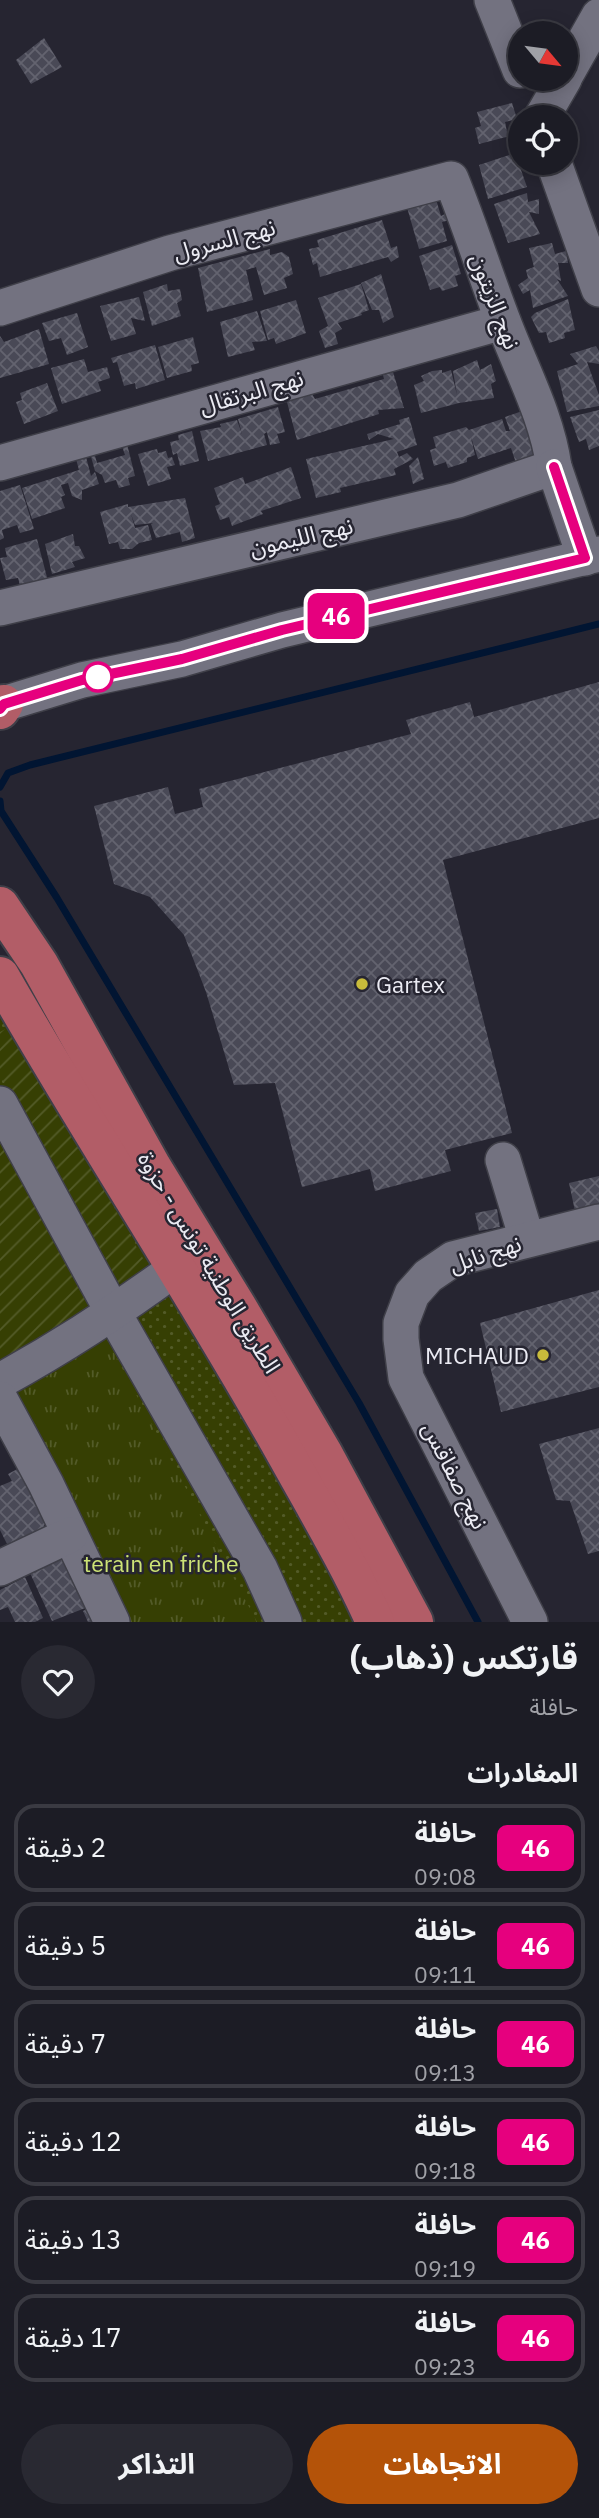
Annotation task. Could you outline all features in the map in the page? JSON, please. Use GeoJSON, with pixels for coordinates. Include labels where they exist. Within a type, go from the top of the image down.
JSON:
{"type":"FeatureCollection","features":[{"type":"Feature","properties":{"kind":"main road","name":"الطريق الوطنية تونس - حزوة"},"geometry":{"type":"LineString","coordinates":[[0,906],[39,964],[152,1167],[323,1453],[414,1622]]}},
{"type":"Feature","properties":{"kind":"main road","name":"الطريق الوطنية تونس - حزوة"},"geometry":{"type":"LineString","coordinates":[[5,996],[244,1378],[357,1582],[375,1622]]}},
{"type":"Feature","properties":{"kind":"street"},"geometry":{"type":"LineString","coordinates":[[492,0],[508,40]]}},
{"type":"Feature","properties":{"kind":"street"},"geometry":{"type":"LineString","coordinates":[[578,53],[599,16]]}},
{"type":"Feature","properties":{"kind":"street"},"geometry":{"type":"LineString","coordinates":[[559,175],[599,289]]}},
{"type":"Feature","properties":{"kind":"street","name":"نهج السرول"},"geometry":{"type":"LineString","coordinates":[[0,308],[170,253],[451,179]]}},
{"type":"Feature","properties":{"kind":"street","name":"نهج الزيتون"},"geometry":{"type":"LineString","coordinates":[[451,179],[503,322],[543,421],[554,467]]}},
{"type":"Feature","properties":{"kind":"street","name":"نهج البرتقال"},"geometry":{"type":"LineString","coordinates":[[0,463],[503,322]]}},
{"type":"Feature","properties":{"kind":"street"},"geometry":{"type":"LineString","coordinates":[[1,700],[182,659],[282,630],[592,556],[554,467]]}},
{"type":"Feature","properties":{"kind":"street","name":"نهج الليمون"},"geometry":{"type":"LineString","coordinates":[[0,608],[458,500],[554,467]]}},
{"type":"Feature","properties":{"kind":"street"},"geometry":{"type":"LineString","coordinates":[[0,1104],[114,1314],[260,1569],[284,1622]]}},
{"type":"Feature","properties":{"kind":"street"},"geometry":{"type":"LineString","coordinates":[[502,1160],[527,1239]]}},
{"type":"Feature","properties":{"kind":"street","name":"نهج نابل"},"geometry":{"type":"LineString","coordinates":[[401,1323],[412,1294],[428,1276],[453,1259],[599,1222]]}},
{"type":"Feature","properties":{"kind":"street"},"geometry":{"type":"LineString","coordinates":[[0,1381],[59,1349],[114,1314],[176,1268]]}},
{"type":"Feature","properties":{"kind":"street","name":"نهج صفاقس"},"geometry":{"type":"LineString","coordinates":[[401,1323],[406,1378],[530,1622]]}},
{"type":"Feature","properties":{"kind":"street"},"geometry":{"type":"LineString","coordinates":[[0,1399],[112,1622]]}},
{"type":"Feature","properties":{"kind":"street"},"geometry":{"type":"LineString","coordinates":[[0,1568],[70,1535]]}},
{"type":"Feature","properties":{"kind":"green space"},"geometry":{"type":"Polygon","coordinates":[[[10,998],[360,1622],[115,1622],[0,1419],[0,1002],[10,998]]]}},
{"type":"Feature","properties":{"kind":"green space"},"geometry":{"type":"Polygon","coordinates":[[[11,1026],[149,1269],[121,1291],[0,1075],[0,1032],[11,1026]]]}},
{"type":"Feature","properties":{"kind":"green space"},"geometry":{"type":"Polygon","coordinates":[[[0,1140],[97,1313],[0,1365],[0,1140]]]}},
{"type":"Feature","properties":{"kind":"green space","name":"terain en friche"},"geometry":{"type":"Polygon","coordinates":[[[105,1336],[257,1622],[128,1622],[15,1393],[105,1336]]]}},
{"type":"Feature","properties":{"kind":"building"},"geometry":{"type":"Polygon","coordinates":[[[44,38],[62,67],[31,84],[16,60],[44,38]]]}},
{"type":"Feature","properties":{"kind":"building"},"geometry":{"type":"Polygon","coordinates":[[[512,103],[508,105],[508,121],[505,122],[508,137],[479,144],[475,128],[481,126],[477,112],[512,103]]]}},
{"type":"Feature","properties":{"kind":"building"},"geometry":{"type":"Polygon","coordinates":[[[508,155],[508,175],[523,175],[527,187],[488,199],[479,165],[508,155]]]}},
{"type":"Feature","properties":{"kind":"building"},"geometry":{"type":"Polygon","coordinates":[[[527,193],[528,202],[539,199],[539,214],[529,212],[540,234],[508,243],[494,204],[527,193]]]}},
{"type":"Feature","properties":{"kind":"building"},"geometry":{"type":"Polygon","coordinates":[[[435,196],[441,216],[445,214],[450,220],[442,222],[447,241],[419,249],[406,204],[435,196]]]}},
{"type":"Feature","properties":{"kind":"building"},"geometry":{"type":"Polygon","coordinates":[[[382,220],[391,248],[397,246],[399,257],[391,262],[388,257],[320,277],[317,263],[313,265],[309,249],[319,247],[317,240],[382,220]]]}},
{"type":"Feature","properties":{"kind":"building"},"geometry":{"type":"Polygon","coordinates":[[[552,243],[555,254],[566,251],[568,263],[558,263],[561,281],[557,279],[568,296],[533,308],[530,290],[523,294],[518,285],[528,278],[526,270],[534,267],[529,248],[552,243]]]}},
{"type":"Feature","properties":{"kind":"building"},"geometry":{"type":"Polygon","coordinates":[[[452,245],[461,274],[455,276],[458,286],[442,291],[440,287],[430,290],[419,256],[452,245]]]}},
{"type":"Feature","properties":{"kind":"building"},"geometry":{"type":"Polygon","coordinates":[[[270,249],[270,255],[282,252],[289,257],[293,274],[284,278],[287,288],[264,295],[256,267],[246,270],[253,300],[207,312],[198,268],[270,249]]]}},
{"type":"Feature","properties":{"kind":"building"},"geometry":{"type":"Polygon","coordinates":[[[381,274],[394,317],[383,323],[379,310],[372,310],[361,283],[381,274]]]}},
{"type":"Feature","properties":{"kind":"building"},"geometry":{"type":"Polygon","coordinates":[[[167,284],[168,291],[180,289],[182,300],[177,303],[181,316],[152,326],[143,292],[167,284]]]}},
{"type":"Feature","properties":{"kind":"building"},"geometry":{"type":"Polygon","coordinates":[[[361,284],[369,310],[338,323],[342,329],[335,333],[338,344],[325,348],[319,331],[328,326],[318,298],[361,284]]]}},
{"type":"Feature","properties":{"kind":"building"},"geometry":{"type":"Polygon","coordinates":[[[139,297],[145,321],[131,318],[136,334],[111,341],[100,306],[139,297]]]}},
{"type":"Feature","properties":{"kind":"building"},"geometry":{"type":"Polygon","coordinates":[[[568,299],[575,330],[564,333],[565,338],[549,343],[546,332],[539,333],[531,317],[568,299]]]}},
{"type":"Feature","properties":{"kind":"building"},"geometry":{"type":"Polygon","coordinates":[[[296,300],[306,333],[276,344],[274,338],[268,340],[260,311],[296,300]]]}},
{"type":"Feature","properties":{"kind":"building"},"geometry":{"type":"Polygon","coordinates":[[[257,311],[267,341],[252,342],[255,350],[228,357],[220,322],[257,311]]]}},
{"type":"Feature","properties":{"kind":"building"},"geometry":{"type":"Polygon","coordinates":[[[77,313],[88,347],[67,355],[61,338],[49,341],[42,323],[77,313]]]}},
{"type":"Feature","properties":{"kind":"building"},"geometry":{"type":"Polygon","coordinates":[[[39,329],[49,364],[0,378],[0,336],[4,342],[39,329]]]}},
{"type":"Feature","properties":{"kind":"building"},"geometry":{"type":"Polygon","coordinates":[[[193,337],[199,363],[191,365],[192,371],[167,378],[158,347],[193,337]]]}},
{"type":"Feature","properties":{"kind":"building"},"geometry":{"type":"Polygon","coordinates":[[[155,345],[165,380],[136,389],[135,383],[124,386],[117,362],[113,363],[111,358],[155,345]]]}},
{"type":"Feature","properties":{"kind":"building"},"geometry":{"type":"Polygon","coordinates":[[[596,346],[599,351],[599,364],[587,362],[599,395],[599,406],[567,412],[557,371],[578,364],[570,354],[596,346]]]}},
{"type":"Feature","properties":{"kind":"building"},"geometry":{"type":"Polygon","coordinates":[[[84,359],[88,372],[107,367],[110,378],[98,382],[101,391],[62,404],[51,368],[84,359]]]}},
{"type":"Feature","properties":{"kind":"building"},"geometry":{"type":"Polygon","coordinates":[[[477,360],[480,370],[491,364],[496,381],[491,384],[494,398],[459,403],[421,413],[414,385],[424,381],[421,376],[432,371],[442,370],[442,373],[451,370],[457,395],[453,371],[477,360]]]}},
{"type":"Feature","properties":{"kind":"building"},"geometry":{"type":"Polygon","coordinates":[[[393,372],[404,408],[378,410],[379,414],[297,440],[287,402],[312,394],[315,399],[384,379],[383,375],[393,372]]]}},
{"type":"Feature","properties":{"kind":"building"},"geometry":{"type":"Polygon","coordinates":[[[47,383],[58,411],[24,424],[16,402],[22,400],[20,393],[47,383]]]}},
{"type":"Feature","properties":{"kind":"building"},"geometry":{"type":"Polygon","coordinates":[[[278,407],[285,432],[277,434],[280,443],[270,445],[267,432],[264,434],[267,445],[208,461],[200,431],[221,427],[220,424],[237,420],[242,434],[238,419],[278,407]]]}},
{"type":"Feature","properties":{"kind":"building"},"geometry":{"type":"Polygon","coordinates":[[[528,409],[543,457],[517,466],[511,448],[478,459],[471,437],[475,455],[467,458],[467,462],[448,468],[446,462],[434,466],[430,450],[436,448],[433,437],[466,427],[469,430],[502,419],[506,431],[510,431],[505,417],[528,409]]]}},
{"type":"Feature","properties":{"kind":"building"},"geometry":{"type":"Polygon","coordinates":[[[599,410],[599,446],[589,450],[586,439],[579,442],[570,417],[599,410]]]}},
{"type":"Feature","properties":{"kind":"building"},"geometry":{"type":"Polygon","coordinates":[[[409,417],[417,445],[397,452],[399,457],[407,453],[413,459],[394,469],[396,475],[340,488],[341,492],[316,498],[306,459],[394,439],[378,434],[369,440],[367,434],[400,424],[399,420],[409,417]]]}},
{"type":"Feature","properties":{"kind":"building"},"geometry":{"type":"Polygon","coordinates":[[[192,431],[199,461],[180,466],[177,453],[173,455],[170,442],[179,440],[178,435],[192,431]]]}},
{"type":"Feature","properties":{"kind":"building"},"geometry":{"type":"Polygon","coordinates":[[[127,444],[135,476],[128,478],[130,485],[119,488],[116,480],[105,483],[102,475],[95,471],[90,453],[94,452],[97,463],[125,455],[122,446],[127,444]]]}},
{"type":"Feature","properties":{"kind":"building"},"geometry":{"type":"Polygon","coordinates":[[[157,449],[158,453],[166,451],[168,458],[172,457],[175,465],[167,467],[171,479],[148,486],[138,454],[157,449]]]}},
{"type":"Feature","properties":{"kind":"building"},"geometry":{"type":"Polygon","coordinates":[[[85,453],[91,476],[95,472],[99,484],[82,490],[82,500],[72,496],[68,483],[61,485],[65,495],[61,497],[65,508],[32,519],[22,488],[79,470],[76,459],[85,453]]]}},
{"type":"Feature","properties":{"kind":"building"},"geometry":{"type":"Polygon","coordinates":[[[418,457],[424,479],[413,484],[409,466],[418,457]]]}},
{"type":"Feature","properties":{"kind":"building"},"geometry":{"type":"Polygon","coordinates":[[[291,467],[301,498],[261,511],[263,514],[232,526],[229,517],[220,520],[215,506],[220,504],[214,488],[243,477],[245,484],[291,467]]]}},
{"type":"Feature","properties":{"kind":"building"},"geometry":{"type":"Polygon","coordinates":[[[20,485],[34,529],[20,533],[17,525],[2,530],[4,538],[0,540],[0,491],[20,485]]]}},
{"type":"Feature","properties":{"kind":"building"},"geometry":{"type":"Polygon","coordinates":[[[185,498],[195,538],[182,542],[180,532],[156,538],[151,524],[153,523],[135,525],[131,514],[135,528],[148,525],[152,540],[139,543],[132,549],[120,549],[118,542],[109,544],[100,512],[128,504],[128,507],[185,498]]]}},
{"type":"Feature","properties":{"kind":"building"},"geometry":{"type":"Polygon","coordinates":[[[73,534],[75,546],[79,546],[85,558],[72,562],[75,567],[52,574],[45,544],[73,534]]]}},
{"type":"Feature","properties":{"kind":"building"},"geometry":{"type":"Polygon","coordinates":[[[37,539],[49,585],[22,593],[18,578],[6,580],[0,558],[7,557],[5,548],[37,539]]]}},
{"type":"Feature","properties":{"kind":"building","name":"Gartex"},"geometry":{"type":"Polygon","coordinates":[[[599,682],[599,818],[443,860],[512,1133],[445,1150],[451,1171],[375,1191],[370,1169],[302,1187],[275,1083],[234,1085],[206,992],[184,935],[150,897],[114,884],[94,806],[168,787],[175,814],[203,807],[199,789],[411,734],[406,720],[470,702],[474,717],[599,682]]]}},
{"type":"Feature","properties":{"kind":"building"},"geometry":{"type":"Polygon","coordinates":[[[599,1176],[599,1205],[575,1211],[569,1183],[599,1176]]]}},
{"type":"Feature","properties":{"kind":"building"},"geometry":{"type":"Polygon","coordinates":[[[497,1209],[500,1227],[479,1231],[475,1213],[497,1209]]]}},
{"type":"Feature","properties":{"kind":"building","name":"MICHAUD"},"geometry":{"type":"Polygon","coordinates":[[[599,1290],[599,1387],[501,1412],[480,1323],[599,1290]]]}},
{"type":"Feature","properties":{"kind":"building"},"geometry":{"type":"Polygon","coordinates":[[[599,1428],[599,1551],[588,1554],[570,1501],[556,1500],[539,1444],[599,1428]]]}},
{"type":"Feature","properties":{"kind":"building"},"geometry":{"type":"Polygon","coordinates":[[[25,1465],[50,1511],[41,1534],[9,1548],[0,1530],[0,1486],[12,1481],[8,1474],[25,1465]]]}},
{"type":"Feature","properties":{"kind":"building"},"geometry":{"type":"Polygon","coordinates":[[[60,1551],[98,1603],[52,1621],[25,1562],[60,1551]]]}},
{"type":"Feature","properties":{"kind":"building"},"geometry":{"type":"Polygon","coordinates":[[[25,1577],[43,1618],[35,1622],[15,1622],[8,1607],[0,1610],[0,1590],[25,1577]]]}},
{"type":"Feature","properties":{"kind":"building"},"geometry":{"type":"Polygon","coordinates":[[[98,1603],[108,1622],[88,1622],[83,1611],[98,1603]]]}},
{"type":"Feature","properties":{"kind":"waterway"},"geometry":{"type":"LineString","coordinates":[[0,787],[8,773],[30,765],[599,624]]}},
{"type":"Feature","properties":{"kind":"waterway"},"geometry":{"type":"LineString","coordinates":[[0,801],[1,811],[57,898],[359,1403],[478,1622]]}},
{"type":"Feature","properties":{"kind":"bus line","name":"46"},"geometry":{"type":"LineString","coordinates":[[0,709],[4,704],[82,680],[182,659],[282,630],[585,558],[554,467]]}},
{"type":"Feature","properties":{"kind":"place","name":"Gartex"},"geometry":{"type":"Point","coordinates":[362,984]}},
{"type":"Feature","properties":{"kind":"place","name":"MICHAUD"},"geometry":{"type":"Point","coordinates":[543,1355]}}]}
